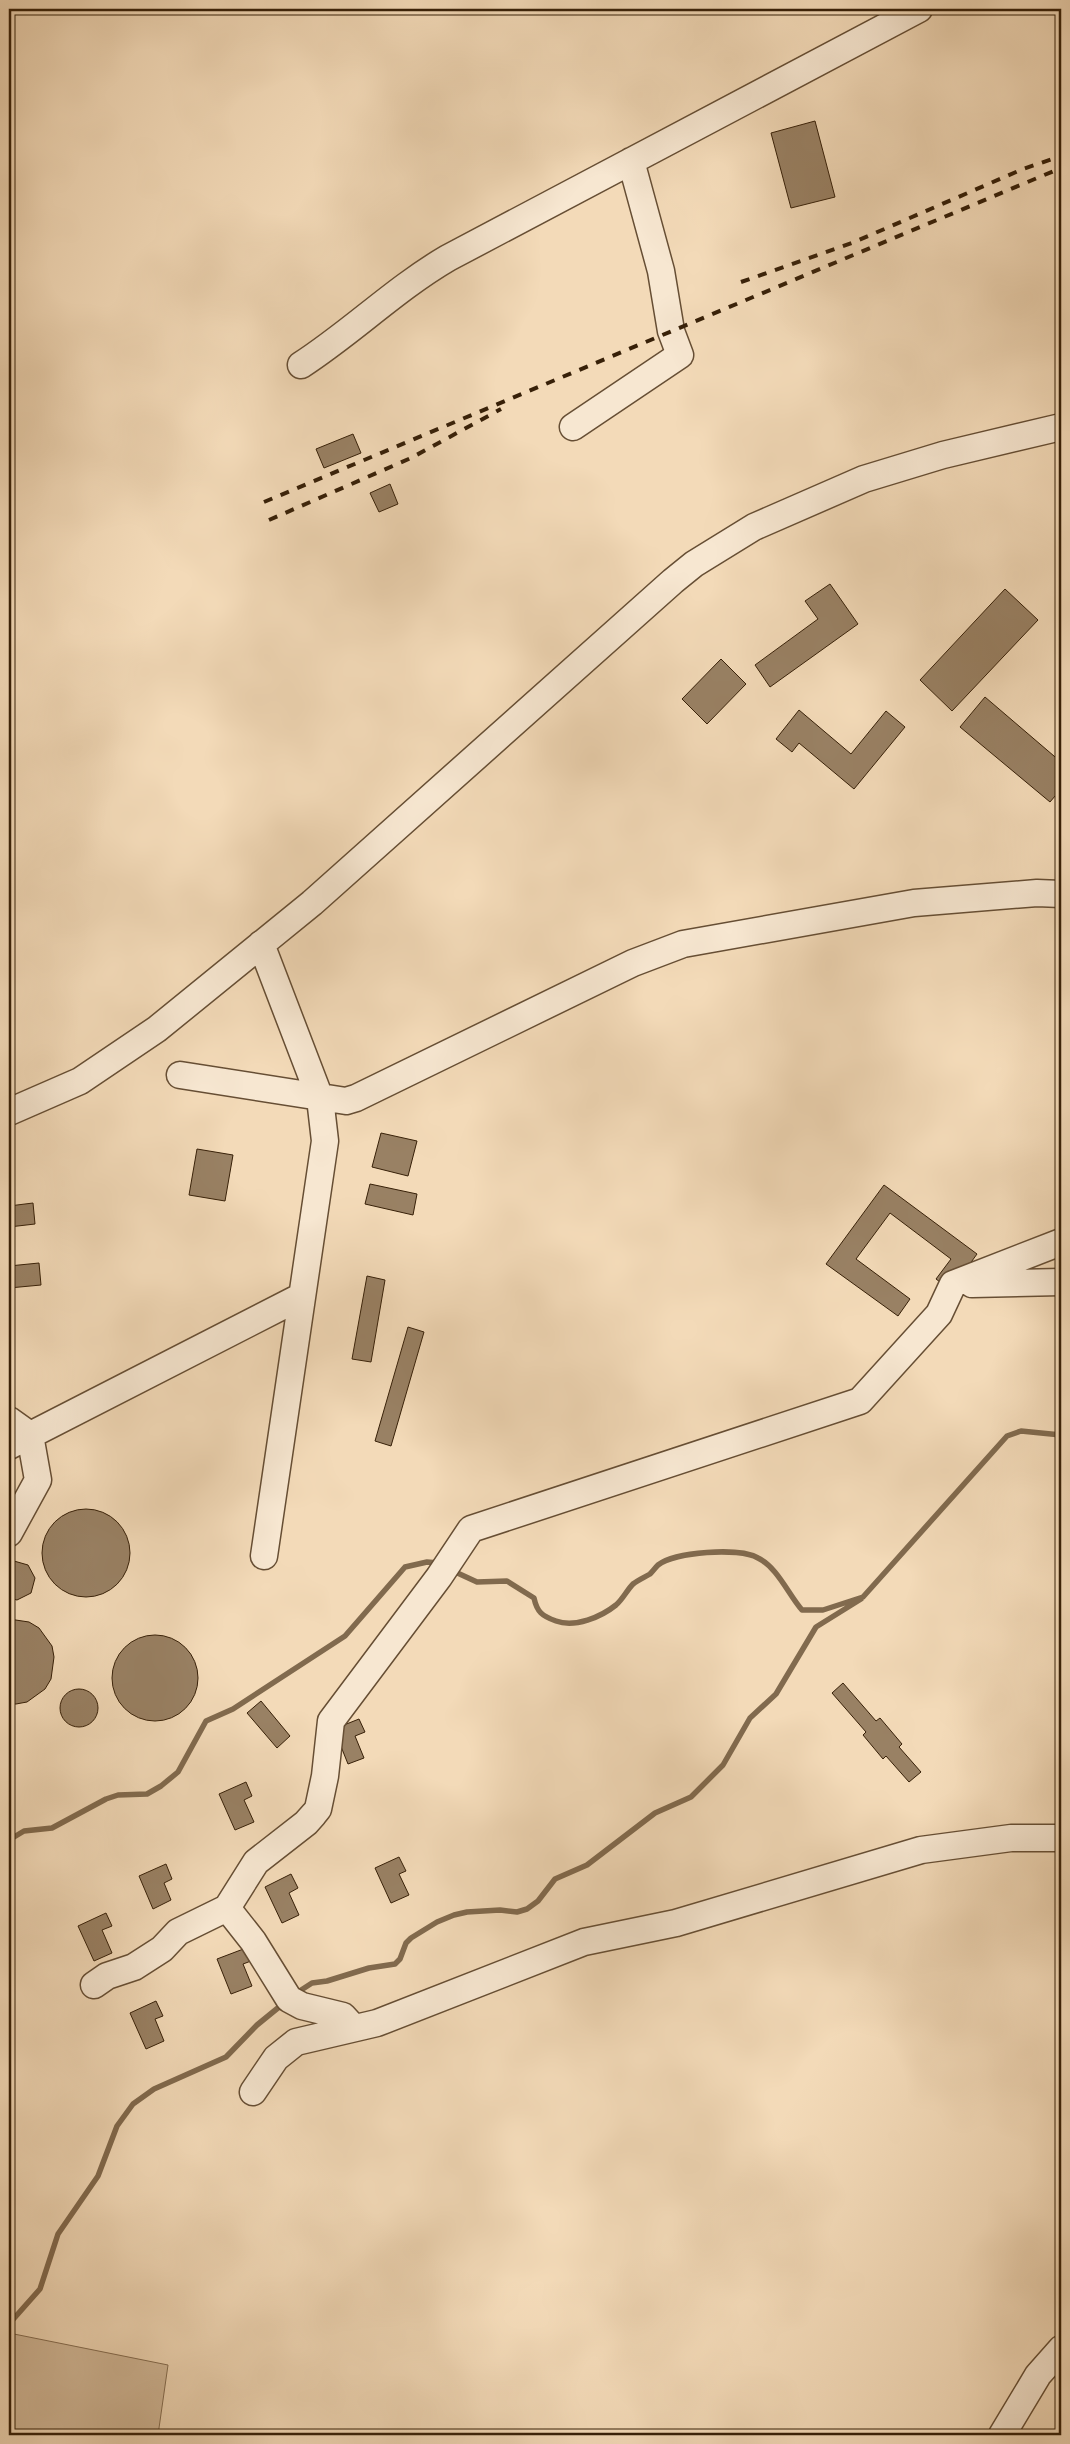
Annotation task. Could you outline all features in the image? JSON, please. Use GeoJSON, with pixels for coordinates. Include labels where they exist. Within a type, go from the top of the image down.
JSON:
{"type":"FeatureCollection","features":[{"type":"Feature","properties":{"kind":"street"},"geometry":{"type":"LineString","coordinates":[[301,366],[418,276],[919,9]]}},
{"type":"Feature","properties":{"kind":"street"},"geometry":{"type":"LineString","coordinates":[[573,427],[680,355],[671,331],[661,271],[631,161]]}},
{"type":"Feature","properties":{"kind":"street"},"geometry":{"type":"LineString","coordinates":[[9,1112],[80,1081],[157,1029],[312,903],[673,581],[712,552],[754,527],[864,478],[934,457],[1061,427]]}},
{"type":"Feature","properties":{"kind":"street"},"geometry":{"type":"LineString","coordinates":[[180,1075],[346,1101],[356,1098],[633,963],[683,944],[914,904],[1037,893],[1061,894]]}},
{"type":"Feature","properties":{"kind":"street"},"geometry":{"type":"LineString","coordinates":[[261,944],[320,1098],[325,1141],[264,1556]]}},
{"type":"Feature","properties":{"kind":"street"},"geometry":{"type":"LineString","coordinates":[[94,1985],[107,1976],[134,1967],[162,1949],[178,1932],[227,1908],[256,1862],[306,1823],[318,1809],[326,1776],[331,1721],[434,1584],[471,1529],[860,1402],[939,1314],[953,1284],[1061,1242]]}},
{"type":"Feature","properties":{"kind":"street"},"geometry":{"type":"LineString","coordinates":[[953,1284],[1061,1282]]}},
{"type":"Feature","properties":{"kind":"street"},"geometry":{"type":"LineString","coordinates":[[20,1440],[302,1296]]}},
{"type":"Feature","properties":{"kind":"street"},"geometry":{"type":"LineString","coordinates":[[9,1420],[38,1480],[9,1532]]}},
{"type":"Feature","properties":{"kind":"street"},"geometry":{"type":"LineString","coordinates":[[253,2092],[270,2066],[286,2048],[307,2038],[377,2023],[584,1942],[676,1923],[921,1850],[1011,1838],[1061,1838]]}},
{"type":"Feature","properties":{"kind":"street"},"geometry":{"type":"LineString","coordinates":[[227,1908],[253,1941],[289,1999],[302,2006],[343,2016],[354,2028]]}},
{"type":"Feature","properties":{"kind":"street"},"geometry":{"type":"LineString","coordinates":[[1002,2435],[1038,2374],[1061,2349]]}},
{"type":"Feature","properties":{"kind":"shaded area"},"geometry":{"type":"Polygon","coordinates":[[[9,2333],[168,2365],[158,2435],[9,2435],[9,2333]]]}},
{"type":"Feature","properties":{"kind":"building"},"geometry":{"type":"Polygon","coordinates":[[[815,121],[835,197],[791,208],[771,133],[815,121]]]}},
{"type":"Feature","properties":{"kind":"building"},"geometry":{"type":"Polygon","coordinates":[[[353,434],[361,453],[324,468],[316,449],[353,434]]]}},
{"type":"Feature","properties":{"kind":"building"},"geometry":{"type":"Polygon","coordinates":[[[390,484],[398,504],[379,512],[370,493],[390,484]]]}},
{"type":"Feature","properties":{"kind":"building"},"geometry":{"type":"Polygon","coordinates":[[[830,584],[858,624],[770,687],[755,665],[818,619],[805,601],[830,584]]]}},
{"type":"Feature","properties":{"kind":"building"},"geometry":{"type":"Polygon","coordinates":[[[1005,589],[1038,620],[952,711],[920,680],[1005,589]]]}},
{"type":"Feature","properties":{"kind":"building"},"geometry":{"type":"Polygon","coordinates":[[[721,659],[746,684],[707,724],[682,699],[721,659]]]}},
{"type":"Feature","properties":{"kind":"building"},"geometry":{"type":"Polygon","coordinates":[[[985,697],[1061,762],[1061,789],[1050,802],[960,727],[985,697]]]}},
{"type":"Feature","properties":{"kind":"building"},"geometry":{"type":"Polygon","coordinates":[[[799,710],[851,754],[886,711],[905,727],[854,789],[799,743],[792,752],[776,739],[799,710]]]}},
{"type":"Feature","properties":{"kind":"building"},"geometry":{"type":"Polygon","coordinates":[[[381,1133],[417,1141],[408,1176],[372,1167],[381,1133]]]}},
{"type":"Feature","properties":{"kind":"building"},"geometry":{"type":"Polygon","coordinates":[[[197,1149],[233,1155],[225,1201],[189,1195],[197,1149]]]}},
{"type":"Feature","properties":{"kind":"building"},"geometry":{"type":"Polygon","coordinates":[[[370,1184],[417,1194],[413,1215],[365,1204],[370,1184]]]}},
{"type":"Feature","properties":{"kind":"building"},"geometry":{"type":"Polygon","coordinates":[[[884,1185],[977,1254],[951,1290],[936,1279],[951,1259],[890,1213],[856,1259],[910,1299],[898,1316],[826,1264],[884,1185]]]}},
{"type":"Feature","properties":{"kind":"building"},"geometry":{"type":"Polygon","coordinates":[[[33,1203],[35,1224],[9,1227],[9,1206],[33,1203]]]}},
{"type":"Feature","properties":{"kind":"building"},"geometry":{"type":"Polygon","coordinates":[[[39,1263],[41,1285],[9,1288],[9,1266],[39,1263]]]}},
{"type":"Feature","properties":{"kind":"building"},"geometry":{"type":"Polygon","coordinates":[[[367,1276],[385,1280],[371,1362],[352,1359],[367,1276]]]}},
{"type":"Feature","properties":{"kind":"building"},"geometry":{"type":"Polygon","coordinates":[[[408,1327],[424,1332],[391,1446],[375,1441],[408,1327]]]}},
{"type":"Feature","properties":{"kind":"building"},"geometry":{"type":"Polygon","coordinates":[[[86,1509],[103,1513],[117,1522],[126,1536],[130,1553],[126,1570],[117,1584],[103,1593],[86,1597],[69,1593],[55,1584],[46,1570],[42,1553],[46,1536],[55,1522],[69,1513],[86,1509]]]}},
{"type":"Feature","properties":{"kind":"building"},"geometry":{"type":"Polygon","coordinates":[[[14,1561],[28,1565],[35,1578],[31,1593],[17,1600],[9,1598],[9,1562],[14,1561]]]}},
{"type":"Feature","properties":{"kind":"building"},"geometry":{"type":"Polygon","coordinates":[[[9,1619],[29,1622],[39,1628],[52,1646],[54,1657],[51,1679],[45,1689],[27,1702],[16,1704],[9,1704],[9,1619]]]}},
{"type":"Feature","properties":{"kind":"building"},"geometry":{"type":"Polygon","coordinates":[[[155,1635],[171,1639],[185,1648],[194,1662],[198,1678],[194,1694],[185,1708],[171,1717],[155,1721],[139,1717],[125,1708],[116,1694],[112,1678],[116,1662],[125,1648],[139,1639],[155,1635]]]}},
{"type":"Feature","properties":{"kind":"building"},"geometry":{"type":"Polygon","coordinates":[[[843,1683],[876,1721],[880,1718],[902,1744],[899,1747],[921,1772],[909,1782],[886,1756],[883,1759],[863,1735],[866,1732],[832,1693],[843,1683]]]}},
{"type":"Feature","properties":{"kind":"building"},"geometry":{"type":"Polygon","coordinates":[[[79,1689],[93,1694],[98,1708],[93,1722],[79,1727],[65,1722],[60,1708],[65,1694],[79,1689]]]}},
{"type":"Feature","properties":{"kind":"building"},"geometry":{"type":"Polygon","coordinates":[[[261,1701],[290,1736],[277,1748],[247,1713],[261,1701]]]}},
{"type":"Feature","properties":{"kind":"building"},"geometry":{"type":"Polygon","coordinates":[[[359,1719],[365,1732],[355,1736],[364,1758],[348,1764],[334,1729],[359,1719]]]}},
{"type":"Feature","properties":{"kind":"building"},"geometry":{"type":"Polygon","coordinates":[[[246,1782],[252,1796],[244,1800],[254,1822],[235,1830],[219,1794],[246,1782]]]}},
{"type":"Feature","properties":{"kind":"building"},"geometry":{"type":"Polygon","coordinates":[[[399,1857],[406,1871],[399,1874],[409,1895],[391,1903],[375,1868],[399,1857]]]}},
{"type":"Feature","properties":{"kind":"building"},"geometry":{"type":"Polygon","coordinates":[[[166,1864],[172,1879],[164,1883],[171,1900],[153,1909],[139,1876],[166,1864]]]}},
{"type":"Feature","properties":{"kind":"building"},"geometry":{"type":"Polygon","coordinates":[[[291,1874],[298,1888],[289,1893],[299,1915],[282,1923],[265,1887],[291,1874]]]}},
{"type":"Feature","properties":{"kind":"building"},"geometry":{"type":"Polygon","coordinates":[[[106,1913],[112,1926],[102,1930],[112,1953],[94,1961],[78,1926],[106,1913]]]}},
{"type":"Feature","properties":{"kind":"building"},"geometry":{"type":"Polygon","coordinates":[[[246,1948],[251,1961],[243,1964],[252,1986],[231,1994],[217,1959],[246,1948]]]}},
{"type":"Feature","properties":{"kind":"building"},"geometry":{"type":"Polygon","coordinates":[[[156,2001],[163,2016],[155,2019],[164,2041],[146,2049],[130,2013],[156,2001]]]}},
{"type":"Feature","properties":{"kind":"waterway"},"geometry":{"type":"LineString","coordinates":[[451,1570],[477,1582],[507,1581],[534,1598],[539,1610],[547,1617],[563,1623],[571,1623],[588,1620],[610,1609],[618,1603],[633,1584],[650,1574],[658,1565],[666,1561],[707,1552],[736,1553],[749,1555],[765,1562],[777,1575],[802,1610],[823,1610],[863,1597],[1007,1436],[1021,1431],[1061,1435]]}},
{"type":"Feature","properties":{"kind":"waterway"},"geometry":{"type":"LineString","coordinates":[[9,1840],[24,1831],[52,1828],[106,1799],[118,1795],[147,1794],[161,1786],[178,1772],[206,1721],[233,1709],[345,1636],[405,1567],[427,1562],[439,1563]]}},
{"type":"Feature","properties":{"kind":"waterway"},"geometry":{"type":"LineString","coordinates":[[295,1994],[312,1983],[327,1981],[369,1968],[395,1964],[400,1959],[406,1943],[411,1938],[437,1922],[454,1915],[467,1912],[500,1910],[517,1912],[527,1909],[538,1901],[555,1879],[587,1865],[655,1813],[691,1797],[723,1765],[750,1718],[776,1694],[816,1627],[861,1599]]}},
{"type":"Feature","properties":{"kind":"waterway"},"geometry":{"type":"LineString","coordinates":[[9,2324],[40,2289],[58,2234],[98,2176],[117,2126],[133,2104],[154,2089],[226,2057],[257,2025],[284,2003]]}},
{"type":"Feature","properties":{"kind":"railway"},"geometry":{"type":"LineString","coordinates":[[741,282],[852,243],[1023,169],[1061,156]]}},
{"type":"Feature","properties":{"kind":"railway"},"geometry":{"type":"LineString","coordinates":[[264,502],[1061,168]]}},
{"type":"Feature","properties":{"kind":"railway"},"geometry":{"type":"LineString","coordinates":[[269,520],[411,458],[501,409]]}}]}
